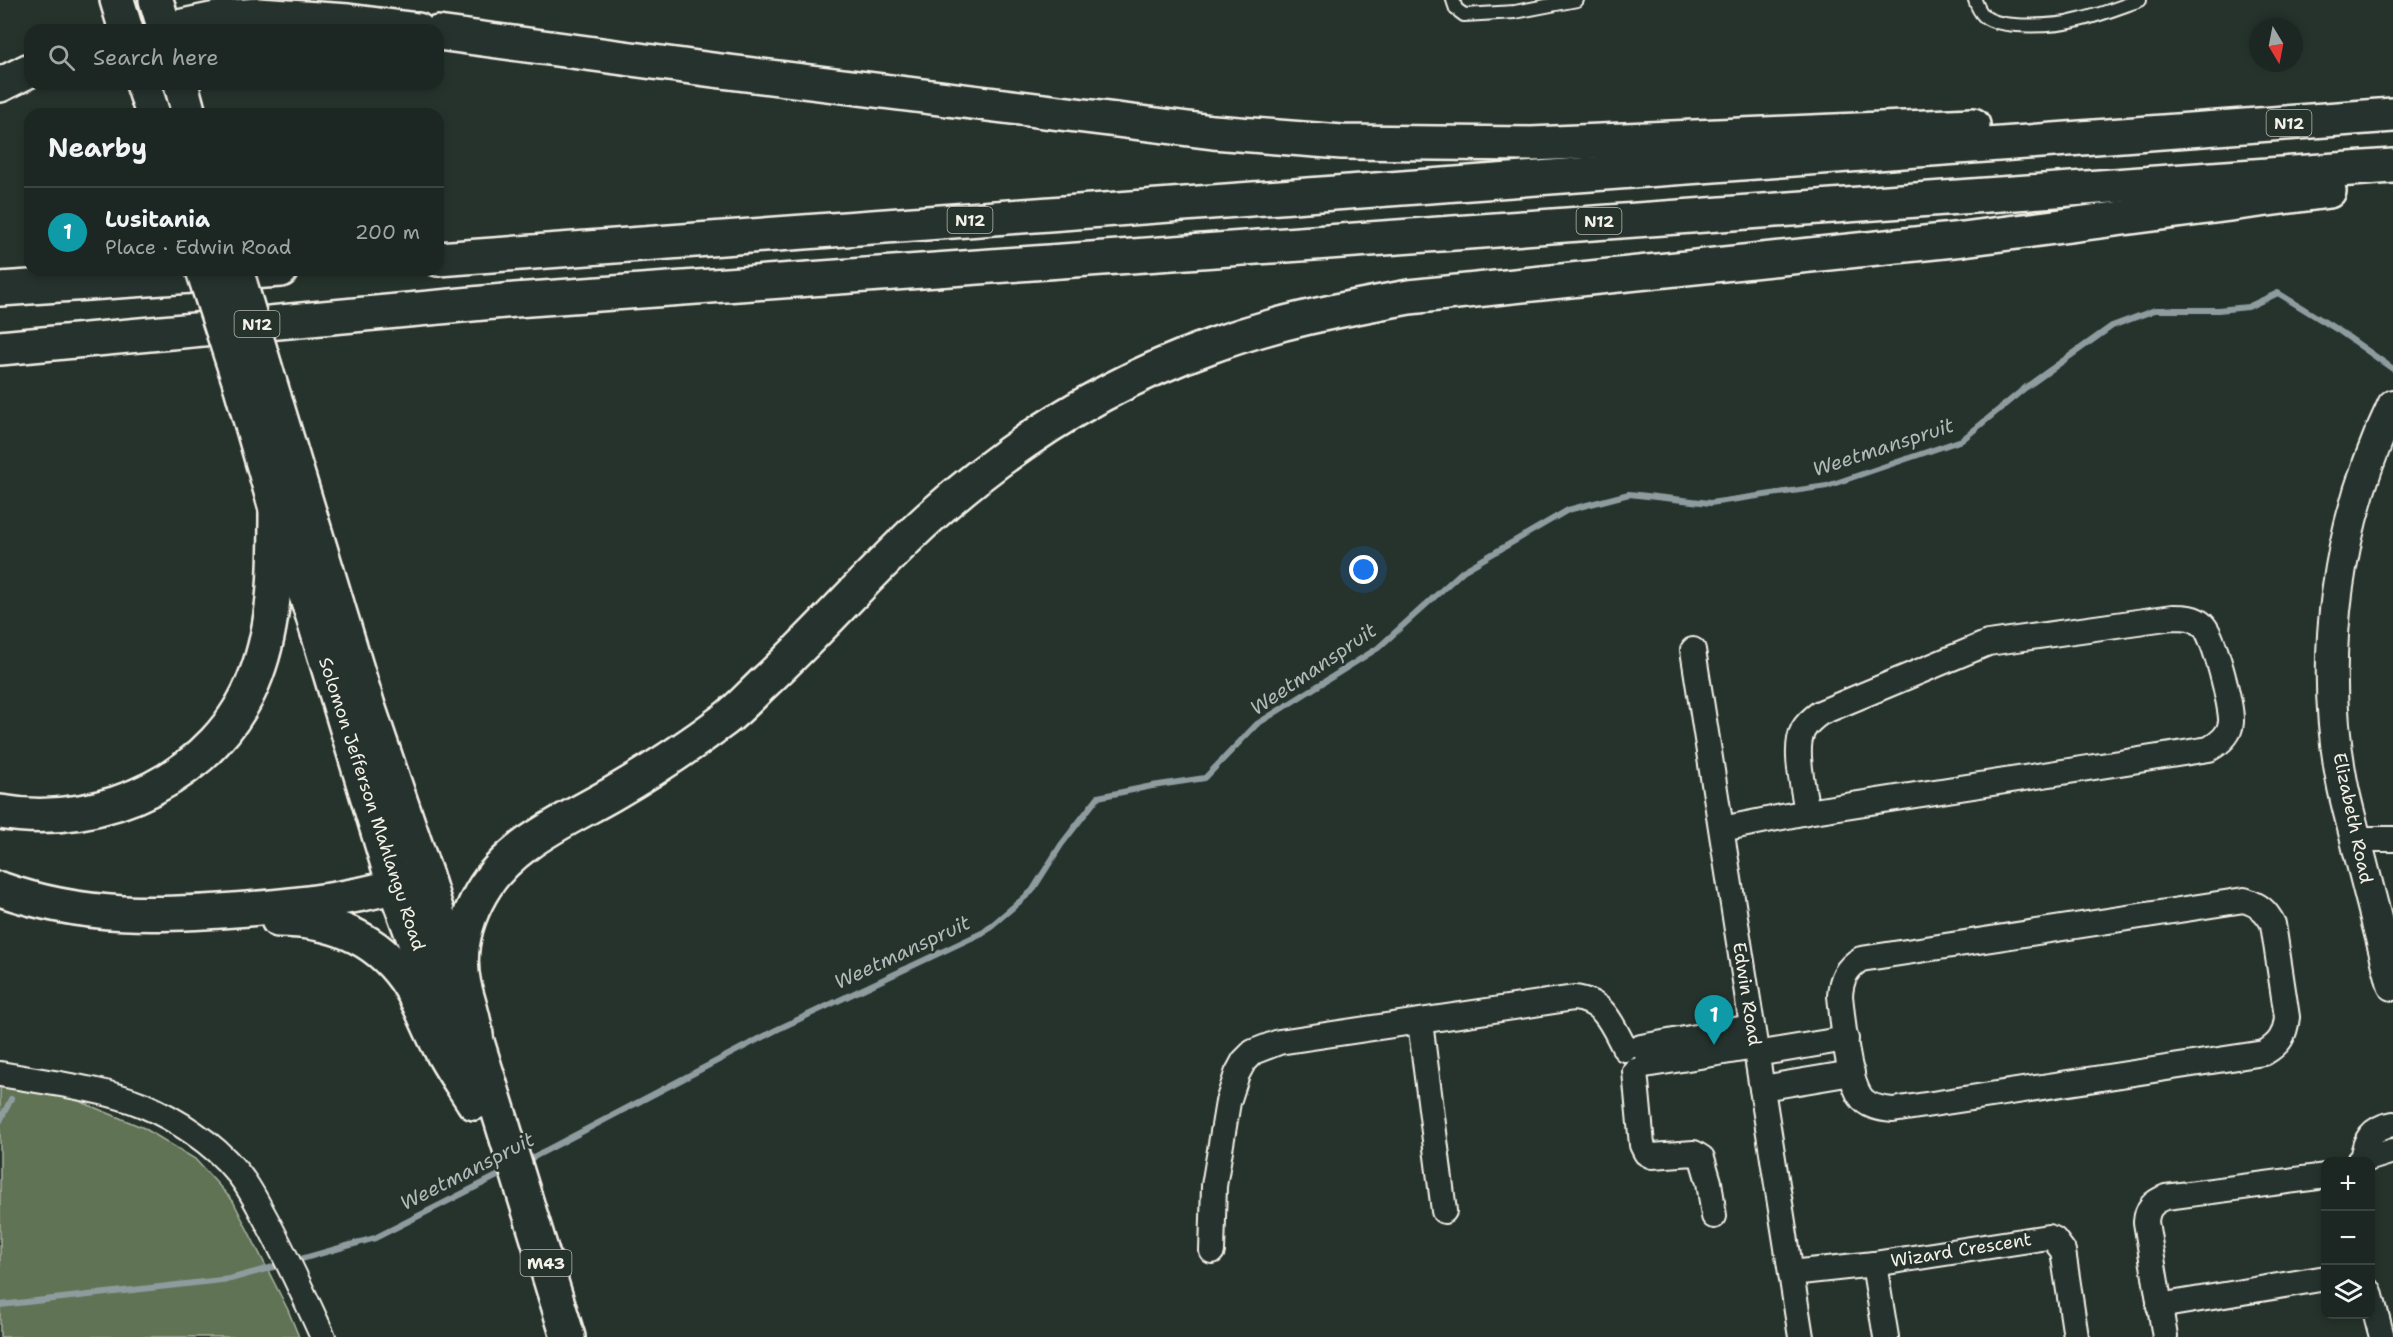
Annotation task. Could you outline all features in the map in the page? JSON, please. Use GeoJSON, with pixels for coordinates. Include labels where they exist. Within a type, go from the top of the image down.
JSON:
{"type":"FeatureCollection","features":[{"type":"Feature","properties":{"kind":"main road"},"geometry":{"type":"LineString","coordinates":[[117,0],[124,24]]}},
{"type":"Feature","properties":{"kind":"main road"},"geometry":{"type":"LineString","coordinates":[[156,0],[162,24]]}},
{"type":"Feature","properties":{"kind":"main road"},"geometry":{"type":"LineString","coordinates":[[253,0],[348,21]]}},
{"type":"Feature","properties":{"kind":"main road"},"geometry":{"type":"LineString","coordinates":[[192,24],[220,18],[258,15],[371,24]]}},
{"type":"Feature","properties":{"kind":"main road"},"geometry":{"type":"LineString","coordinates":[[444,34],[1190,129],[1342,142],[1531,144],[1944,125],[2056,124],[2185,131]]}},
{"type":"Feature","properties":{"kind":"main road"},"geometry":{"type":"LineString","coordinates":[[0,85],[24,73]]}},
{"type":"Feature","properties":{"kind":"main road"},"geometry":{"type":"LineString","coordinates":[[145,90],[151,108]]}},
{"type":"Feature","properties":{"kind":"main road"},"geometry":{"type":"LineString","coordinates":[[183,90],[187,108]]}},
{"type":"Feature","properties":{"kind":"main road","name":"N12"},"geometry":{"type":"LineString","coordinates":[[444,259],[2393,116]]}},
{"type":"Feature","properties":{"kind":"main road","name":"N12"},"geometry":{"type":"LineString","coordinates":[[0,348],[515,300],[2393,166]]}},
{"type":"Feature","properties":{"kind":"main road"},"geometry":{"type":"LineString","coordinates":[[476,1035],[462,971],[463,939],[468,919],[480,895],[502,864],[542,834],[682,751],[727,718],[788,661],[899,547],[970,483],[1073,410],[1137,377],[1211,345],[1343,309],[1410,297],[1963,240],[2393,182]]}},
{"type":"Feature","properties":{"kind":"main road"},"geometry":{"type":"LineString","coordinates":[[0,289],[192,276]]}},
{"type":"Feature","properties":{"kind":"main road","name":"Solomon Jefferson Mahlangu Road"},"geometry":{"type":"LineString","coordinates":[[206,276],[255,382],[426,876],[476,1035],[484,1110]]}},
{"type":"Feature","properties":{"kind":"main road","name":"Solomon Jefferson Mahlangu Road"},"geometry":{"type":"LineString","coordinates":[[238,276],[253,325],[255,382],[276,509],[311,610],[395,888],[484,1110],[568,1337]]}},
{"type":"Feature","properties":{"kind":"main road"},"geometry":{"type":"LineString","coordinates":[[0,362],[43,354],[426,320],[472,313],[515,300]]}},
{"type":"Feature","properties":{"kind":"main road"},"geometry":{"type":"LineString","coordinates":[[0,812],[38,815],[81,812],[110,805],[137,797],[160,785],[206,752],[226,729],[246,700],[264,649],[276,564],[276,509]]}},
{"type":"Feature","properties":{"kind":"main road"},"geometry":{"type":"LineString","coordinates":[[171,915],[299,905],[395,888],[426,876]]}},
{"type":"Feature","properties":{"kind":"main road"},"geometry":{"type":"LineString","coordinates":[[0,889],[80,909],[317,923],[340,928],[363,939],[384,956],[404,979],[439,1046],[484,1110]]}},
{"type":"Feature","properties":{"kind":"main road","name":"Solomon Jefferson Mahlangu Road"},"geometry":{"type":"LineString","coordinates":[[514,1191],[547,1337]]}},
{"type":"Feature","properties":{"kind":"street","name":"Elizabeth Road"},"geometry":{"type":"LineString","coordinates":[[2391,410],[2355,504],[2343,555],[2332,647],[2332,692],[2342,782],[2393,985]]}},
{"type":"Feature","properties":{"kind":"street"},"geometry":{"type":"LineString","coordinates":[[1722,829],[1807,812],[2209,749],[2226,736],[2231,723],[2230,708],[2212,637],[2205,626],[2196,620],[2173,616],[1988,643],[1820,713],[1808,723],[1801,733],[1799,746],[1807,812]]}},
{"type":"Feature","properties":{"kind":"street","name":"Edwin Road"},"geometry":{"type":"LineString","coordinates":[[1693,650],[1801,1337]]}},
{"type":"Feature","properties":{"kind":"street"},"geometry":{"type":"LineString","coordinates":[[2356,839],[2393,839]]}},
{"type":"Feature","properties":{"kind":"street"},"geometry":{"type":"LineString","coordinates":[[2244,900],[2256,904],[2267,912],[2273,924],[2287,1017],[2286,1030],[2281,1040],[2264,1053],[1893,1110],[1869,1105],[1860,1097],[1852,1073],[1846,1039],[1840,996],[1841,983],[1850,965],[1861,959],[2229,901],[2244,900]]}},
{"type":"Feature","properties":{"kind":"street"},"geometry":{"type":"LineString","coordinates":[[1212,1251],[1214,1186],[1228,1102],[1237,1074],[1244,1061],[1253,1052],[1279,1042],[1551,1000],[1584,999],[1600,1007],[1637,1058],[1638,1122],[1642,1145],[1646,1153],[1662,1156],[1694,1153],[1702,1158],[1709,1182],[1714,1216]]}},
{"type":"Feature","properties":{"kind":"street"},"geometry":{"type":"LineString","coordinates":[[1420,1022],[1444,1211]]}},
{"type":"Feature","properties":{"kind":"street"},"geometry":{"type":"LineString","coordinates":[[1637,1058],[1754,1043],[1846,1039]]}},
{"type":"Feature","properties":{"kind":"street"},"geometry":{"type":"LineString","coordinates":[[1762,1088],[1852,1073]]}},
{"type":"Feature","properties":{"kind":"street"},"geometry":{"type":"LineString","coordinates":[[0,1074],[80,1088],[142,1105],[179,1125],[214,1149],[237,1171],[271,1229],[323,1337]]}},
{"type":"Feature","properties":{"kind":"street"},"geometry":{"type":"LineString","coordinates":[[2361,1157],[2367,1137],[2381,1126],[2393,1124]]}},
{"type":"Feature","properties":{"kind":"street"},"geometry":{"type":"LineString","coordinates":[[2372,1157],[2393,1152]]}},
{"type":"Feature","properties":{"kind":"street"},"geometry":{"type":"LineString","coordinates":[[2165,1337],[2146,1222],[2148,1209],[2152,1204],[2166,1197],[2321,1177]]}},
{"type":"Feature","properties":{"kind":"street","name":"Wizard Crescent"},"geometry":{"type":"LineString","coordinates":[[1791,1273],[1874,1264],[2048,1237],[2054,1239],[2063,1251],[2076,1337]]}},
{"type":"Feature","properties":{"kind":"street","name":"Wizard Crescent"},"geometry":{"type":"LineString","coordinates":[[1874,1264],[1886,1337]]}},
{"type":"Feature","properties":{"kind":"street"},"geometry":{"type":"LineString","coordinates":[[2159,1306],[2321,1279]]}},
{"type":"Feature","properties":{"kind":"street"},"geometry":{"type":"LineString","coordinates":[[2375,1311],[2382,1337]]}},
{"type":"Feature","properties":{"kind":"lane"},"geometry":{"type":"LineString","coordinates":[[1453,0],[1456,9],[1464,15],[1515,12],[1577,0]]}},
{"type":"Feature","properties":{"kind":"lane"},"geometry":{"type":"LineString","coordinates":[[1975,0],[1985,17],[1996,22],[2016,25],[2077,21],[2140,0]]}},
{"type":"Feature","properties":{"kind":"green space"},"geometry":{"type":"Polygon","coordinates":[[[0,1085],[67,1096],[144,1128],[195,1159],[233,1201],[288,1310],[299,1337],[0,1337],[0,1085]]]}},
{"type":"Feature","properties":{"kind":"waterway","name":"Weetmanspruit"},"geometry":{"type":"LineString","coordinates":[[524,1162],[776,1030],[984,932],[1032,891],[1061,845],[1098,797],[1205,778],[1257,724],[1378,648],[1463,571],[1568,510],[1629,494],[1710,503],[1827,486],[1962,440],[2025,388],[2112,326],[2155,310],[2218,310],[2248,307],[2278,293],[2341,332],[2393,369]]}},
{"type":"Feature","properties":{"kind":"waterway"},"geometry":{"type":"LineString","coordinates":[[0,1121],[11,1099]]}},
{"type":"Feature","properties":{"kind":"waterway","name":"Weetmanspruit"},"geometry":{"type":"LineString","coordinates":[[294,1261],[375,1238],[507,1171]]}},
{"type":"Feature","properties":{"kind":"waterway","name":"Weetmanspruit"},"geometry":{"type":"LineString","coordinates":[[0,1305],[230,1279],[284,1264]]}},
{"type":"Feature","properties":{"kind":"place","name":"Lusitania"},"geometry":{"type":"Point","coordinates":[1714,1045]}}]}
